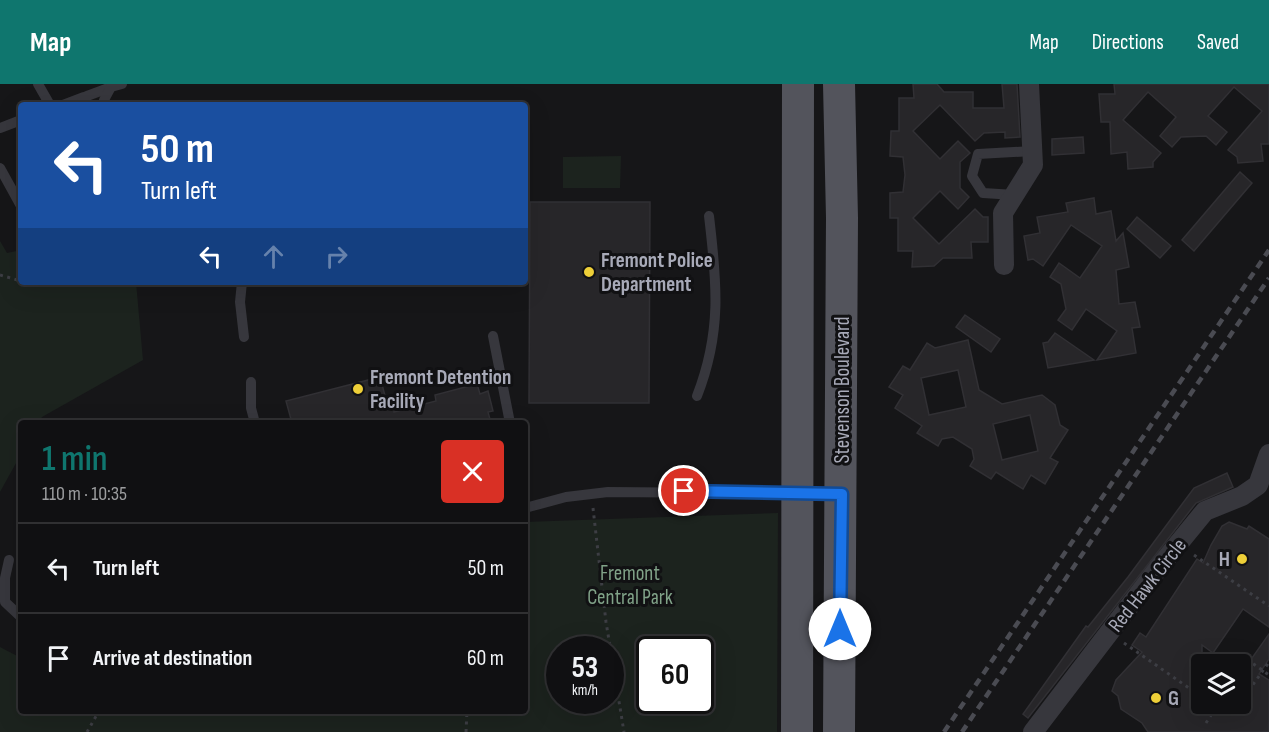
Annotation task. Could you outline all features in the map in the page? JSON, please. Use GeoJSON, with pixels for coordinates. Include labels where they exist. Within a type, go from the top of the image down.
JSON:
{"type":"FeatureCollection","features":[{"type":"Feature","properties":{"kind":"main road","name":"Stevenson Boulevard"},"geometry":{"type":"LineString","coordinates":[[797,732],[798,84]]}},
{"type":"Feature","properties":{"kind":"main road","name":"Stevenson Boulevard"},"geometry":{"type":"LineString","coordinates":[[839,84],[842,218],[839,732]]}},
{"type":"Feature","properties":{"kind":"street"},"geometry":{"type":"LineString","coordinates":[[1004,266],[1003,213],[1033,165],[1029,84]]}},
{"type":"Feature","properties":{"kind":"street","name":"Red Hawk Circle"},"geometry":{"type":"LineString","coordinates":[[1033,732],[1205,511],[1242,496],[1258,484],[1269,454]]}},
{"type":"Feature","properties":{"kind":"lane"},"geometry":{"type":"LineString","coordinates":[[38,84],[48,102]]}},
{"type":"Feature","properties":{"kind":"lane"},"geometry":{"type":"LineString","coordinates":[[71,102],[108,87]]}},
{"type":"Feature","properties":{"kind":"lane"},"geometry":{"type":"LineString","coordinates":[[104,102],[108,87]]}},
{"type":"Feature","properties":{"kind":"lane"},"geometry":{"type":"LineString","coordinates":[[82,102],[87,96]]}},
{"type":"Feature","properties":{"kind":"lane"},"geometry":{"type":"LineString","coordinates":[[0,128],[18,121]]}},
{"type":"Feature","properties":{"kind":"lane"},"geometry":{"type":"LineString","coordinates":[[1015,195],[983,193],[972,176],[978,154],[1032,151]]}},
{"type":"Feature","properties":{"kind":"lane"},"geometry":{"type":"LineString","coordinates":[[0,168],[18,201]]}},
{"type":"Feature","properties":{"kind":"lane"},"geometry":{"type":"LineString","coordinates":[[697,396],[706,371],[713,339],[716,305],[717,283],[708,216]]}},
{"type":"Feature","properties":{"kind":"lane"},"geometry":{"type":"LineString","coordinates":[[242,285],[240,302],[244,337]]}},
{"type":"Feature","properties":{"kind":"lane"},"geometry":{"type":"LineString","coordinates":[[493,336],[509,420]]}},
{"type":"Feature","properties":{"kind":"lane"},"geometry":{"type":"LineString","coordinates":[[251,382],[251,408],[254,420]]}},
{"type":"Feature","properties":{"kind":"lane"},"geometry":{"type":"LineString","coordinates":[[528,507],[566,496],[591,494],[673,491],[842,494]]}},
{"type":"Feature","properties":{"kind":"lane"},"geometry":{"type":"LineString","coordinates":[[9,560],[5,578],[5,602],[18,614]]}},
{"type":"Feature","properties":{"kind":"path"},"geometry":{"type":"LineString","coordinates":[[0,275],[18,280]]}},
{"type":"Feature","properties":{"kind":"path"},"geometry":{"type":"LineString","coordinates":[[591,494],[606,622],[624,732]]}},
{"type":"Feature","properties":{"kind":"path"},"geometry":{"type":"LineString","coordinates":[[1178,544],[1269,606]]}},
{"type":"Feature","properties":{"kind":"path"},"geometry":{"type":"LineString","coordinates":[[1109,633],[1191,689]]}},
{"type":"Feature","properties":{"kind":"path"},"geometry":{"type":"LineString","coordinates":[[1251,662],[1269,675]]}},
{"type":"Feature","properties":{"kind":"path"},"geometry":{"type":"LineString","coordinates":[[1251,687],[1269,662]]}},
{"type":"Feature","properties":{"kind":"path"},"geometry":{"type":"LineString","coordinates":[[87,732],[97,714]]}},
{"type":"Feature","properties":{"kind":"path"},"geometry":{"type":"LineString","coordinates":[[466,732],[467,714]]}},
{"type":"Feature","properties":{"kind":"path"},"geometry":{"type":"LineString","coordinates":[[1206,723],[1212,714]]}},
{"type":"Feature","properties":{"kind":"green space"},"geometry":{"type":"Polygon","coordinates":[[[621,156],[620,188],[563,188],[563,157],[621,156]]]}},
{"type":"Feature","properties":{"kind":"green space"},"geometry":{"type":"Polygon","coordinates":[[[0,241],[7,253],[18,251],[18,285],[136,285],[143,360],[40,420],[18,420],[18,459],[0,492],[0,241]]]}},
{"type":"Feature","properties":{"kind":"green space","name":"Fremont Central Park"},"geometry":{"type":"Polygon","coordinates":[[[778,513],[777,732],[0,732],[0,647],[18,656],[18,714],[528,714],[528,522],[778,513]]]}},
{"type":"Feature","properties":{"kind":"building"},"geometry":{"type":"Polygon","coordinates":[[[913,84],[937,84],[944,92],[973,92],[973,108],[1004,108],[1002,84],[1017,84],[1020,137],[1005,138],[1005,132],[984,133],[975,141],[940,105],[913,131],[940,159],[958,141],[970,153],[960,162],[960,188],[969,197],[958,209],[940,191],[913,218],[939,244],[975,209],[983,217],[988,217],[988,242],[971,242],[972,258],[943,258],[934,266],[912,267],[913,251],[898,251],[898,218],[890,218],[890,193],[903,192],[905,175],[903,157],[890,156],[891,131],[899,131],[899,98],[914,98],[913,84]]]}},
{"type":"Feature","properties":{"kind":"building"},"geometry":{"type":"Polygon","coordinates":[[[1114,84],[1269,84],[1269,144],[1261,144],[1263,161],[1238,163],[1237,157],[1228,150],[1262,111],[1234,87],[1208,116],[1227,132],[1216,145],[1206,136],[1181,137],[1172,147],[1160,136],[1176,117],[1148,92],[1123,120],[1161,153],[1153,162],[1153,167],[1128,169],[1127,152],[1111,154],[1110,122],[1101,122],[1099,94],[1115,94],[1114,84]]]}},
{"type":"Feature","properties":{"kind":"building"},"geometry":{"type":"Polygon","coordinates":[[[1083,137],[1084,153],[1052,155],[1052,139],[1083,137]]]}},
{"type":"Feature","properties":{"kind":"building"},"geometry":{"type":"Polygon","coordinates":[[[1240,172],[1252,183],[1194,251],[1182,240],[1240,172]]]}},
{"type":"Feature","properties":{"kind":"building"},"geometry":{"type":"Polygon","coordinates":[[[1094,198],[1096,214],[1111,211],[1116,241],[1123,233],[1129,267],[1116,270],[1119,304],[1135,302],[1140,327],[1132,328],[1136,353],[1097,360],[1117,331],[1086,309],[1072,330],[1058,320],[1066,309],[1061,284],[1050,277],[1059,263],[1080,278],[1102,246],[1071,225],[1043,266],[1033,259],[1028,260],[1024,236],[1040,233],[1037,217],[1068,212],[1066,203],[1094,198]]]}},
{"type":"Feature","properties":{"kind":"building","name":"Fremont Police Department"},"geometry":{"type":"Polygon","coordinates":[[[530,202],[650,202],[649,403],[529,403],[530,202]]]}},
{"type":"Feature","properties":{"kind":"building"},"geometry":{"type":"Polygon","coordinates":[[[1137,217],[1171,246],[1160,258],[1127,229],[1137,217]]]}},
{"type":"Feature","properties":{"kind":"building"},"geometry":{"type":"Polygon","coordinates":[[[965,315],[1000,339],[991,352],[956,327],[965,315]]]}},
{"type":"Feature","properties":{"kind":"building"},"geometry":{"type":"Polygon","coordinates":[[[1055,333],[1094,360],[1048,368],[1043,343],[1048,342],[1055,333]]]}},
{"type":"Feature","properties":{"kind":"building"},"geometry":{"type":"Polygon","coordinates":[[[968,340],[979,390],[1002,404],[1042,395],[1055,405],[1060,425],[1068,430],[1050,458],[1058,462],[1045,484],[1031,475],[1023,489],[996,472],[991,479],[970,466],[974,459],[972,449],[953,437],[942,439],[938,446],[917,433],[922,426],[895,408],[903,395],[889,387],[903,366],[910,370],[927,343],[935,348],[968,340]],[[958,370],[921,378],[929,415],[966,407],[958,370]],[[1030,415],[993,424],[1002,460],[1038,451],[1030,415]]]}},
{"type":"Feature","properties":{"kind":"building","name":"Fremont Detention Facility"},"geometry":{"type":"Polygon","coordinates":[[[380,377],[388,407],[393,406],[394,412],[436,401],[435,395],[477,384],[480,394],[488,391],[493,411],[488,412],[490,420],[291,420],[286,401],[380,377]]]}},
{"type":"Feature","properties":{"kind":"building"},"geometry":{"type":"Polygon","coordinates":[[[1227,473],[1233,487],[1196,503],[1028,718],[1023,714],[1086,626],[1088,627],[1128,577],[1194,488],[1227,473]]]}},
{"type":"Feature","properties":{"kind":"building"},"geometry":{"type":"Polygon","coordinates":[[[1229,522],[1247,529],[1249,526],[1269,539],[1269,627],[1243,609],[1213,653],[1202,645],[1202,654],[1191,654],[1191,714],[1251,714],[1251,659],[1269,634],[1269,659],[1259,674],[1269,680],[1269,732],[1148,732],[1142,723],[1121,709],[1118,696],[1112,691],[1116,680],[1142,652],[1132,645],[1140,633],[1146,637],[1197,559],[1203,563],[1222,526],[1229,522]]]}},
{"type":"Feature","properties":{"kind":"railway"},"geometry":{"type":"LineString","coordinates":[[944,732],[1269,250]]}},
{"type":"Feature","properties":{"kind":"railway"},"geometry":{"type":"LineString","coordinates":[[962,732],[1269,278]]}},
{"type":"Feature","properties":{"kind":"place","name":"Fremont Police Department"},"geometry":{"type":"Point","coordinates":[589,272]}},
{"type":"Feature","properties":{"kind":"place","name":"Fremont Detention Facility"},"geometry":{"type":"Point","coordinates":[358,389]}},
{"type":"Feature","properties":{"kind":"place","name":"H"},"geometry":{"type":"Point","coordinates":[1242,559]}},
{"type":"Feature","properties":{"kind":"place","name":"G"},"geometry":{"type":"Point","coordinates":[1156,698]}},
{"type":"Feature","properties":{"kind":"route"},"geometry":{"type":"LineString","coordinates":[[684,491],[842,494],[840,629]]}}]}
